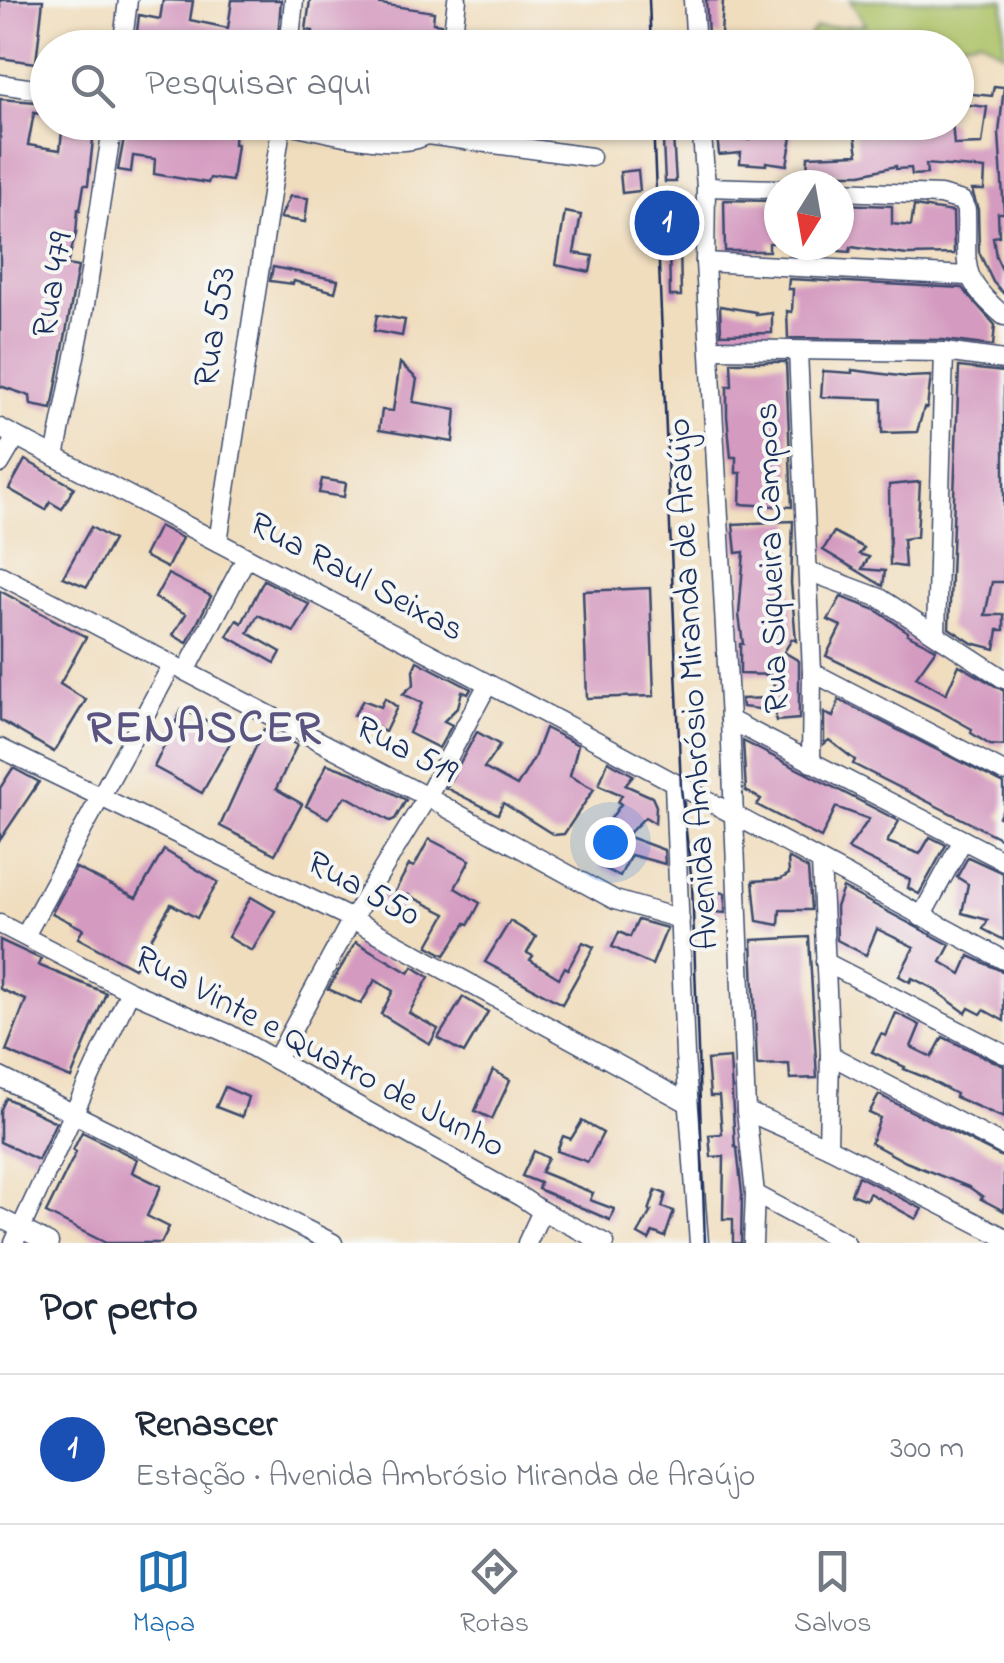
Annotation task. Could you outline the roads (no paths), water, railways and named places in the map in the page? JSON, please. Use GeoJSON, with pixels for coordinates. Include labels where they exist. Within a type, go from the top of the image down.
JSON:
{"type":"FeatureCollection","features":[{"type":"Feature","properties":{"kind":"street"},"geometry":{"type":"LineString","coordinates":[[124,30],[128,0]]}},
{"type":"Feature","properties":{"kind":"street"},"geometry":{"type":"LineString","coordinates":[[291,30],[294,0]]}},
{"type":"Feature","properties":{"kind":"street"},"geometry":{"type":"LineString","coordinates":[[453,30],[456,0]]}},
{"type":"Feature","properties":{"kind":"street"},"geometry":{"type":"LineString","coordinates":[[693,0],[695,30]]}},
{"type":"Feature","properties":{"kind":"street"},"geometry":{"type":"LineString","coordinates":[[0,84],[30,88]]}},
{"type":"Feature","properties":{"kind":"street","name":"Rua 479"},"geometry":{"type":"LineString","coordinates":[[55,457],[84,311],[110,140]]}},
{"type":"Feature","properties":{"kind":"street","name":"Rua 553"},"geometry":{"type":"LineString","coordinates":[[218,542],[277,140]]}},
{"type":"Feature","properties":{"kind":"street"},"geometry":{"type":"LineString","coordinates":[[458,140],[591,157]]}},
{"type":"Feature","properties":{"kind":"street","name":"Avenida Ambrósio Miranda de Araújo"},"geometry":{"type":"LineString","coordinates":[[702,140],[704,262],[754,1243]]}},
{"type":"Feature","properties":{"kind":"street"},"geometry":{"type":"LineString","coordinates":[[706,187],[764,189]]}},
{"type":"Feature","properties":{"kind":"street"},"geometry":{"type":"LineString","coordinates":[[854,192],[953,196],[962,201],[966,210],[968,276],[979,294],[1004,316]]}},
{"type":"Feature","properties":{"kind":"street"},"geometry":{"type":"LineString","coordinates":[[704,262],[968,276]]}},
{"type":"Feature","properties":{"kind":"street"},"geometry":{"type":"LineString","coordinates":[[711,350],[944,352],[1004,360]]}},
{"type":"Feature","properties":{"kind":"street","name":"Rua Siqueira Campos"},"geometry":{"type":"LineString","coordinates":[[798,350],[812,672],[811,763]]}},
{"type":"Feature","properties":{"kind":"street"},"geometry":{"type":"LineString","coordinates":[[936,634],[944,352]]}},
{"type":"Feature","properties":{"kind":"street"},"geometry":{"type":"LineString","coordinates":[[0,464],[8,433]]}},
{"type":"Feature","properties":{"kind":"street","name":"Rua Raul Seixas"},"geometry":{"type":"LineString","coordinates":[[8,433],[1004,960]]}},
{"type":"Feature","properties":{"kind":"street"},"geometry":{"type":"LineString","coordinates":[[25,936],[99,798],[245,560]]}},
{"type":"Feature","properties":{"kind":"street"},"geometry":{"type":"LineString","coordinates":[[808,571],[880,598],[1004,679]]}},
{"type":"Feature","properties":{"kind":"street","name":"Rua 519"},"geometry":{"type":"LineString","coordinates":[[0,574],[616,900],[680,919]]}},
{"type":"Feature","properties":{"kind":"street"},"geometry":{"type":"LineString","coordinates":[[812,672],[1004,772]]}},
{"type":"Feature","properties":{"kind":"street"},"geometry":{"type":"LineString","coordinates":[[276,1060],[488,684]]}},
{"type":"Feature","properties":{"kind":"street"},"geometry":{"type":"LineString","coordinates":[[730,720],[1004,861]]}},
{"type":"Feature","properties":{"kind":"street","name":"Rua 550"},"geometry":{"type":"LineString","coordinates":[[0,748],[352,920],[688,1103]]}},
{"type":"Feature","properties":{"kind":"street"},"geometry":{"type":"LineString","coordinates":[[677,786],[688,1103],[700,1243]]}},
{"type":"Feature","properties":{"kind":"street"},"geometry":{"type":"LineString","coordinates":[[921,916],[963,840]]}},
{"type":"Feature","properties":{"kind":"street"},"geometry":{"type":"LineString","coordinates":[[822,862],[830,1055],[828,1148]]}},
{"type":"Feature","properties":{"kind":"street","name":"Rua Vinte e Quatro de Junho"},"geometry":{"type":"LineString","coordinates":[[0,924],[130,991],[228,1034],[542,1212],[606,1243]]}},
{"type":"Feature","properties":{"kind":"street"},"geometry":{"type":"LineString","coordinates":[[825,962],[1004,1054]]}},
{"type":"Feature","properties":{"kind":"street"},"geometry":{"type":"LineString","coordinates":[[17,1236],[130,991]]}},
{"type":"Feature","properties":{"kind":"street"},"geometry":{"type":"LineString","coordinates":[[830,1055],[1004,1146]]}},
{"type":"Feature","properties":{"kind":"street"},"geometry":{"type":"LineString","coordinates":[[0,1078],[332,1243]]}},
{"type":"Feature","properties":{"kind":"street"},"geometry":{"type":"LineString","coordinates":[[746,1111],[1004,1237]]}},
{"type":"Feature","properties":{"kind":"street"},"geometry":{"type":"LineString","coordinates":[[754,1194],[846,1243]]}},
{"type":"Feature","properties":{"kind":"street"},"geometry":{"type":"LineString","coordinates":[[526,1243],[542,1212]]}},
{"type":"Feature","properties":{"kind":"street"},"geometry":{"type":"LineString","coordinates":[[0,1218],[17,1236],[48,1243]]}},
{"type":"Feature","properties":{"kind":"tram line"},"geometry":{"type":"LineString","coordinates":[[649,0],[650,30]]}},
{"type":"Feature","properties":{"kind":"tram line"},"geometry":{"type":"LineString","coordinates":[[654,140],[681,788],[692,883],[705,1243]]}},
{"type":"Feature","properties":{"kind":"place","name":"Renascer"},"geometry":{"type":"Point","coordinates":[667,223]}},
{"type":"Feature","properties":{"kind":"district","name":"RENASCER"},"geometry":{"type":"Point","coordinates":[205,730]}}]}
